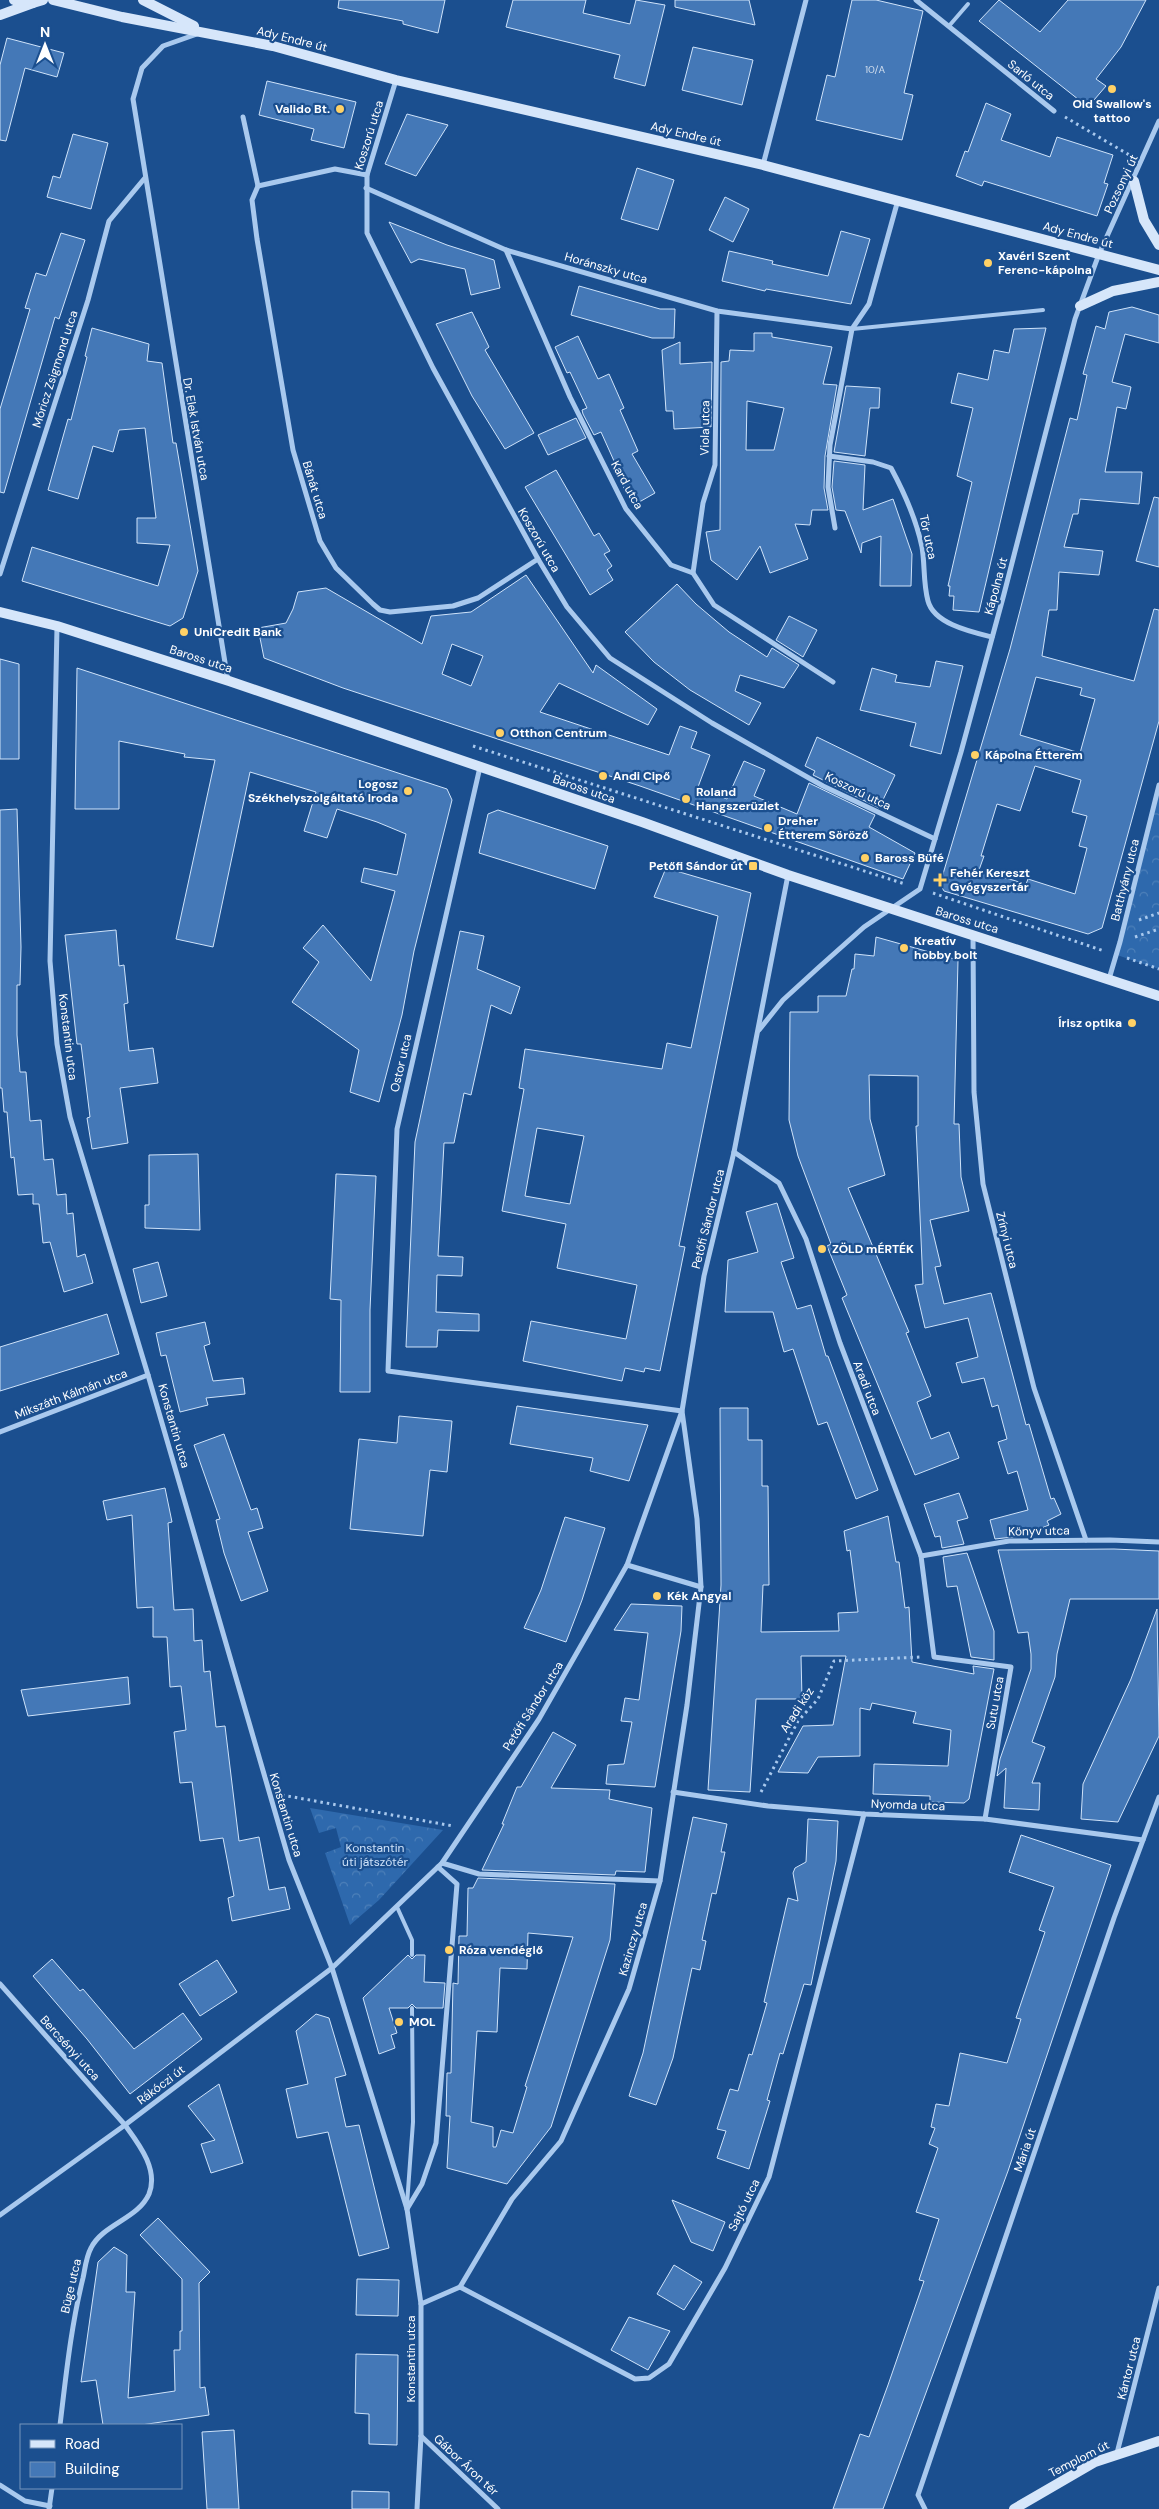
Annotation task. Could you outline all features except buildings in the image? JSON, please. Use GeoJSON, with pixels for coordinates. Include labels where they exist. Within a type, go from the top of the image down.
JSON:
{"type":"FeatureCollection","features":[{"type":"Feature","properties":{"kind":"street"},"geometry":{"type":"LineString","coordinates":[[14,0],[38,1]]}},
{"type":"Feature","properties":{"kind":"street","name":"Ady Endre út"},"geometry":{"type":"LineString","coordinates":[[53,0],[122,17],[204,31],[273,46],[396,80],[763,165],[899,199],[1159,270]]}},
{"type":"Feature","properties":{"kind":"street","name":"Ady Endre út"},"geometry":{"type":"LineString","coordinates":[[143,0],[204,31]]}},
{"type":"Feature","properties":{"kind":"street"},"geometry":{"type":"LineString","coordinates":[[763,165],[806,0]]}},
{"type":"Feature","properties":{"kind":"street","name":"Sarló utca"},"geometry":{"type":"LineString","coordinates":[[916,0],[1054,111]]}},
{"type":"Feature","properties":{"kind":"street"},"geometry":{"type":"LineString","coordinates":[[0,15],[38,1]]}},
{"type":"Feature","properties":{"kind":"street"},"geometry":{"type":"LineString","coordinates":[[144,179],[133,99],[142,68],[163,46],[204,31]]}},
{"type":"Feature","properties":{"kind":"street","name":"Koszorú utca"},"geometry":{"type":"LineString","coordinates":[[396,80],[366,175],[367,233],[432,368],[538,559],[567,607],[610,658],[712,722],[823,786],[935,839]]}},
{"type":"Feature","properties":{"kind":"street","name":"Bánát utca"},"geometry":{"type":"LineString","coordinates":[[244,117],[258,186],[252,200],[257,239],[293,450],[320,541],[336,568],[380,610],[390,612],[453,606],[478,598],[538,559]]}},
{"type":"Feature","properties":{"kind":"street","name":"Pozsonyi út"},"geometry":{"type":"LineString","coordinates":[[1099,254],[1134,181],[1159,121]]}},
{"type":"Feature","properties":{"kind":"street"},"geometry":{"type":"LineString","coordinates":[[258,186],[335,169],[366,175]]}},
{"type":"Feature","properties":{"kind":"street","name":"Móricz Zsigmond utca"},"geometry":{"type":"LineString","coordinates":[[0,574],[80,326],[109,221],[144,179]]}},
{"type":"Feature","properties":{"kind":"street","name":"Dr. Elek István utca"},"geometry":{"type":"LineString","coordinates":[[144,179],[229,681]]}},
{"type":"Feature","properties":{"kind":"street"},"geometry":{"type":"LineString","coordinates":[[1134,181],[1144,220],[1159,245]]}},
{"type":"Feature","properties":{"kind":"street","name":"Horánszky utca"},"geometry":{"type":"LineString","coordinates":[[366,188],[506,250],[717,311],[852,329]]}},
{"type":"Feature","properties":{"kind":"street"},"geometry":{"type":"LineString","coordinates":[[835,528],[828,487],[830,456],[852,329],[869,304],[899,199]]}},
{"type":"Feature","properties":{"kind":"street","name":"Kard utca"},"geometry":{"type":"LineString","coordinates":[[506,250],[570,397],[626,509],[671,565],[693,573]]}},
{"type":"Feature","properties":{"kind":"street","name":"Kápolna út"},"geometry":{"type":"LineString","coordinates":[[920,889],[992,637],[1075,318],[1099,254]]}},
{"type":"Feature","properties":{"kind":"street"},"geometry":{"type":"LineString","coordinates":[[1080,306],[1113,292],[1159,282]]}},
{"type":"Feature","properties":{"kind":"street","name":"Viola utca"},"geometry":{"type":"LineString","coordinates":[[693,573],[703,503],[715,465],[717,311]]}},
{"type":"Feature","properties":{"kind":"street","name":"Tőr utca"},"geometry":{"type":"LineString","coordinates":[[830,456],[873,462],[891,468],[910,504],[922,548],[928,602],[943,620],[962,630],[992,637]]}},
{"type":"Feature","properties":{"kind":"street"},"geometry":{"type":"LineString","coordinates":[[693,573],[714,605],[833,682]]}},
{"type":"Feature","properties":{"kind":"street","name":"Baross utca"},"geometry":{"type":"LineString","coordinates":[[0,612],[57,626],[229,681],[480,766],[788,875],[1159,996]]}},
{"type":"Feature","properties":{"kind":"street","name":"Konstantin utca"},"geometry":{"type":"LineString","coordinates":[[57,626],[50,961],[56,1044],[70,1117],[148,1375],[289,1860],[332,1968],[407,2209],[420,2304],[420,2436],[417,2509]]}},
{"type":"Feature","properties":{"kind":"street","name":"Ostor utca"},"geometry":{"type":"LineString","coordinates":[[480,766],[396,1129],[388,1371],[682,1411]]}},
{"type":"Feature","properties":{"kind":"street","name":"Batthyány utca"},"geometry":{"type":"LineString","coordinates":[[1109,979],[1125,925],[1159,785]]}},
{"type":"Feature","properties":{"kind":"street","name":"Petőfi Sándor utca"},"geometry":{"type":"LineString","coordinates":[[332,1968],[440,1865],[539,1718],[627,1565],[682,1411],[704,1276],[734,1152],[788,875]]}},
{"type":"Feature","properties":{"kind":"street"},"geometry":{"type":"LineString","coordinates":[[890,909],[920,889]]}},
{"type":"Feature","properties":{"kind":"street","name":"Petőfi Sándor utca"},"geometry":{"type":"LineString","coordinates":[[757,1032],[783,1000],[864,927],[890,909]]}},
{"type":"Feature","properties":{"kind":"street","name":"Zrínyi utca"},"geometry":{"type":"LineString","coordinates":[[973,934],[974,1092],[983,1184],[1034,1388],[1086,1540]]}},
{"type":"Feature","properties":{"kind":"street","name":"Aradi utca"},"geometry":{"type":"LineString","coordinates":[[734,1152],[779,1182],[806,1239],[840,1343],[921,1556],[934,1657]]}},
{"type":"Feature","properties":{"kind":"street","name":"Mikszáth Kálmán utca"},"geometry":{"type":"LineString","coordinates":[[0,1432],[148,1375]]}},
{"type":"Feature","properties":{"kind":"street","name":"Petőfi Sándor utca"},"geometry":{"type":"LineString","coordinates":[[682,1411],[698,1519],[701,1586]]}},
{"type":"Feature","properties":{"kind":"street","name":"Könyv utca"},"geometry":{"type":"LineString","coordinates":[[921,1556],[1009,1541],[1086,1540],[1159,1542]]}},
{"type":"Feature","properties":{"kind":"street"},"geometry":{"type":"LineString","coordinates":[[627,1565],[701,1586]]}},
{"type":"Feature","properties":{"kind":"street","name":"Kazinczy utca"},"geometry":{"type":"LineString","coordinates":[[460,2286],[512,2199],[561,2141],[629,1989],[660,1882],[687,1706],[701,1586]]}},
{"type":"Feature","properties":{"kind":"street","name":"Sutu utca"},"geometry":{"type":"LineString","coordinates":[[934,1657],[1011,1667],[985,1819]]}},
{"type":"Feature","properties":{"kind":"street","name":"Nyomda utca"},"geometry":{"type":"LineString","coordinates":[[673,1792],[754,1804],[864,1814],[985,1819],[1143,1840]]}},
{"type":"Feature","properties":{"kind":"street","name":"Mária út"},"geometry":{"type":"LineString","coordinates":[[925,2509],[918,2495],[1114,1918],[1159,1797]]}},
{"type":"Feature","properties":{"kind":"street","name":"Sajtó utca"},"geometry":{"type":"LineString","coordinates":[[460,2286],[635,2379],[649,2378],[669,2364],[725,2268],[768,2177],[864,1814]]}},
{"type":"Feature","properties":{"kind":"street"},"geometry":{"type":"LineString","coordinates":[[440,1865],[479,1874],[660,1882]]}},
{"type":"Feature","properties":{"kind":"street"},"geometry":{"type":"LineString","coordinates":[[407,2209],[422,2184],[436,2143],[457,1884],[440,1865]]}},
{"type":"Feature","properties":{"kind":"street","name":"Rákóczi út"},"geometry":{"type":"LineString","coordinates":[[0,2215],[125,2125],[332,1968]]}},
{"type":"Feature","properties":{"kind":"street","name":"Bercsényi utca"},"geometry":{"type":"LineString","coordinates":[[0,1984],[125,2125]]}},
{"type":"Feature","properties":{"kind":"street","name":"Büge utca"},"geometry":{"type":"LineString","coordinates":[[60,2424],[75,2309],[91,2248],[110,2227],[134,2212],[149,2194],[151,2174],[142,2148],[125,2125]]}},
{"type":"Feature","properties":{"kind":"street"},"geometry":{"type":"LineString","coordinates":[[420,2304],[460,2286]]}},
{"type":"Feature","properties":{"kind":"street","name":"Kántor utca"},"geometry":{"type":"LineString","coordinates":[[1117,2453],[1159,2288]]}},
{"type":"Feature","properties":{"kind":"street","name":"Gábor Áron tér"},"geometry":{"type":"LineString","coordinates":[[420,2436],[498,2509]]}},
{"type":"Feature","properties":{"kind":"street","name":"Templom út"},"geometry":{"type":"LineString","coordinates":[[1014,2509],[1095,2462],[1117,2453],[1159,2441]]}},
{"type":"Feature","properties":{"kind":"street"},"geometry":{"type":"LineString","coordinates":[[0,2485],[25,2501],[50,2508],[52,2489]]}},
{"type":"Feature","properties":{"kind":"lane"},"geometry":{"type":"LineString","coordinates":[[949,26],[968,4]]}},
{"type":"Feature","properties":{"kind":"lane"},"geometry":{"type":"LineString","coordinates":[[852,329],[1043,310]]}},
{"type":"Feature","properties":{"kind":"lane"},"geometry":{"type":"LineString","coordinates":[[397,1907],[412,1940],[412,1955]]}},
{"type":"Feature","properties":{"kind":"lane"},"geometry":{"type":"LineString","coordinates":[[407,2209],[413,2122],[412,2008]]}},
{"type":"Feature","properties":{"kind":"path","name":"Sarló utca"},"geometry":{"type":"LineString","coordinates":[[1054,111],[1142,163]]}},
{"type":"Feature","properties":{"kind":"path"},"geometry":{"type":"LineString","coordinates":[[464,743],[920,889],[1159,969]]}},
{"type":"Feature","properties":{"kind":"path"},"geometry":{"type":"LineString","coordinates":[[1125,925],[1159,913]]}},
{"type":"Feature","properties":{"kind":"path"},"geometry":{"type":"LineString","coordinates":[[1120,942],[1159,929]]}},
{"type":"Feature","properties":{"kind":"path","name":"Aradi köz"},"geometry":{"type":"LineString","coordinates":[[754,1804],[798,1721],[818,1699],[834,1661],[934,1657]]}},
{"type":"Feature","properties":{"kind":"path"},"geometry":{"type":"LineString","coordinates":[[269,1792],[466,1828]]}},
{"type":"Feature","properties":{"kind":"green space"},"geometry":{"type":"Polygon","coordinates":[[[1159,785],[1159,969],[1117,955],[1159,785]]]}},
{"type":"Feature","properties":{"kind":"green space","name":"Konstantin úti játszótér"},"geometry":{"type":"Polygon","coordinates":[[[310,1808],[443,1830],[379,1900],[350,1925],[325,1853],[341,1847],[336,1828],[319,1833],[310,1808]]]}},
{"type":"Feature","properties":{"kind":"place","name":"Old Swallow's tattoo"},"geometry":{"type":"Point","coordinates":[1112,89]}},
{"type":"Feature","properties":{"kind":"place","name":"Valido Bt."},"geometry":{"type":"Point","coordinates":[340,109]}},
{"type":"Feature","properties":{"kind":"place","name":"Xavéri Szent Ferenc-kápolna"},"geometry":{"type":"Point","coordinates":[988,263]}},
{"type":"Feature","properties":{"kind":"place","name":"UniCredit Bank"},"geometry":{"type":"Point","coordinates":[184,632]}},
{"type":"Feature","properties":{"kind":"place","name":"Otthon Centrum"},"geometry":{"type":"Point","coordinates":[500,733]}},
{"type":"Feature","properties":{"kind":"place","name":"Kápolna Étterem"},"geometry":{"type":"Point","coordinates":[975,755]}},
{"type":"Feature","properties":{"kind":"place","name":"Andi Cipő"},"geometry":{"type":"Point","coordinates":[603,776]}},
{"type":"Feature","properties":{"kind":"place","name":"Logosz Székhelyszolgáltató Iroda"},"geometry":{"type":"Point","coordinates":[408,791]}},
{"type":"Feature","properties":{"kind":"place","name":"Roland Hangszerüzlet"},"geometry":{"type":"Point","coordinates":[686,799]}},
{"type":"Feature","properties":{"kind":"place","name":"Dreher Étterem Söröző"},"geometry":{"type":"Point","coordinates":[768,828]}},
{"type":"Feature","properties":{"kind":"place","name":"Baross Büfé"},"geometry":{"type":"Point","coordinates":[865,858]}},
{"type":"Feature","properties":{"kind":"place","name":"Petőfi Sándor út"},"geometry":{"type":"Point","coordinates":[753,866]}},
{"type":"Feature","properties":{"kind":"place","name":"Fehér Kereszt Gyógyszertár"},"geometry":{"type":"Point","coordinates":[940,880]}},
{"type":"Feature","properties":{"kind":"place","name":"Kreatív hobby bolt"},"geometry":{"type":"Point","coordinates":[904,948]}},
{"type":"Feature","properties":{"kind":"place","name":"Írisz optika"},"geometry":{"type":"Point","coordinates":[1132,1023]}},
{"type":"Feature","properties":{"kind":"place","name":"ZÖLD mÉRTÉK"},"geometry":{"type":"Point","coordinates":[822,1249]}},
{"type":"Feature","properties":{"kind":"place","name":"Kék Angyal"},"geometry":{"type":"Point","coordinates":[657,1596]}},
{"type":"Feature","properties":{"kind":"place","name":"Róza vendéglő"},"geometry":{"type":"Point","coordinates":[449,1950]}},
{"type":"Feature","properties":{"kind":"place","name":"MOL"},"geometry":{"type":"Point","coordinates":[399,2022]}}]}
